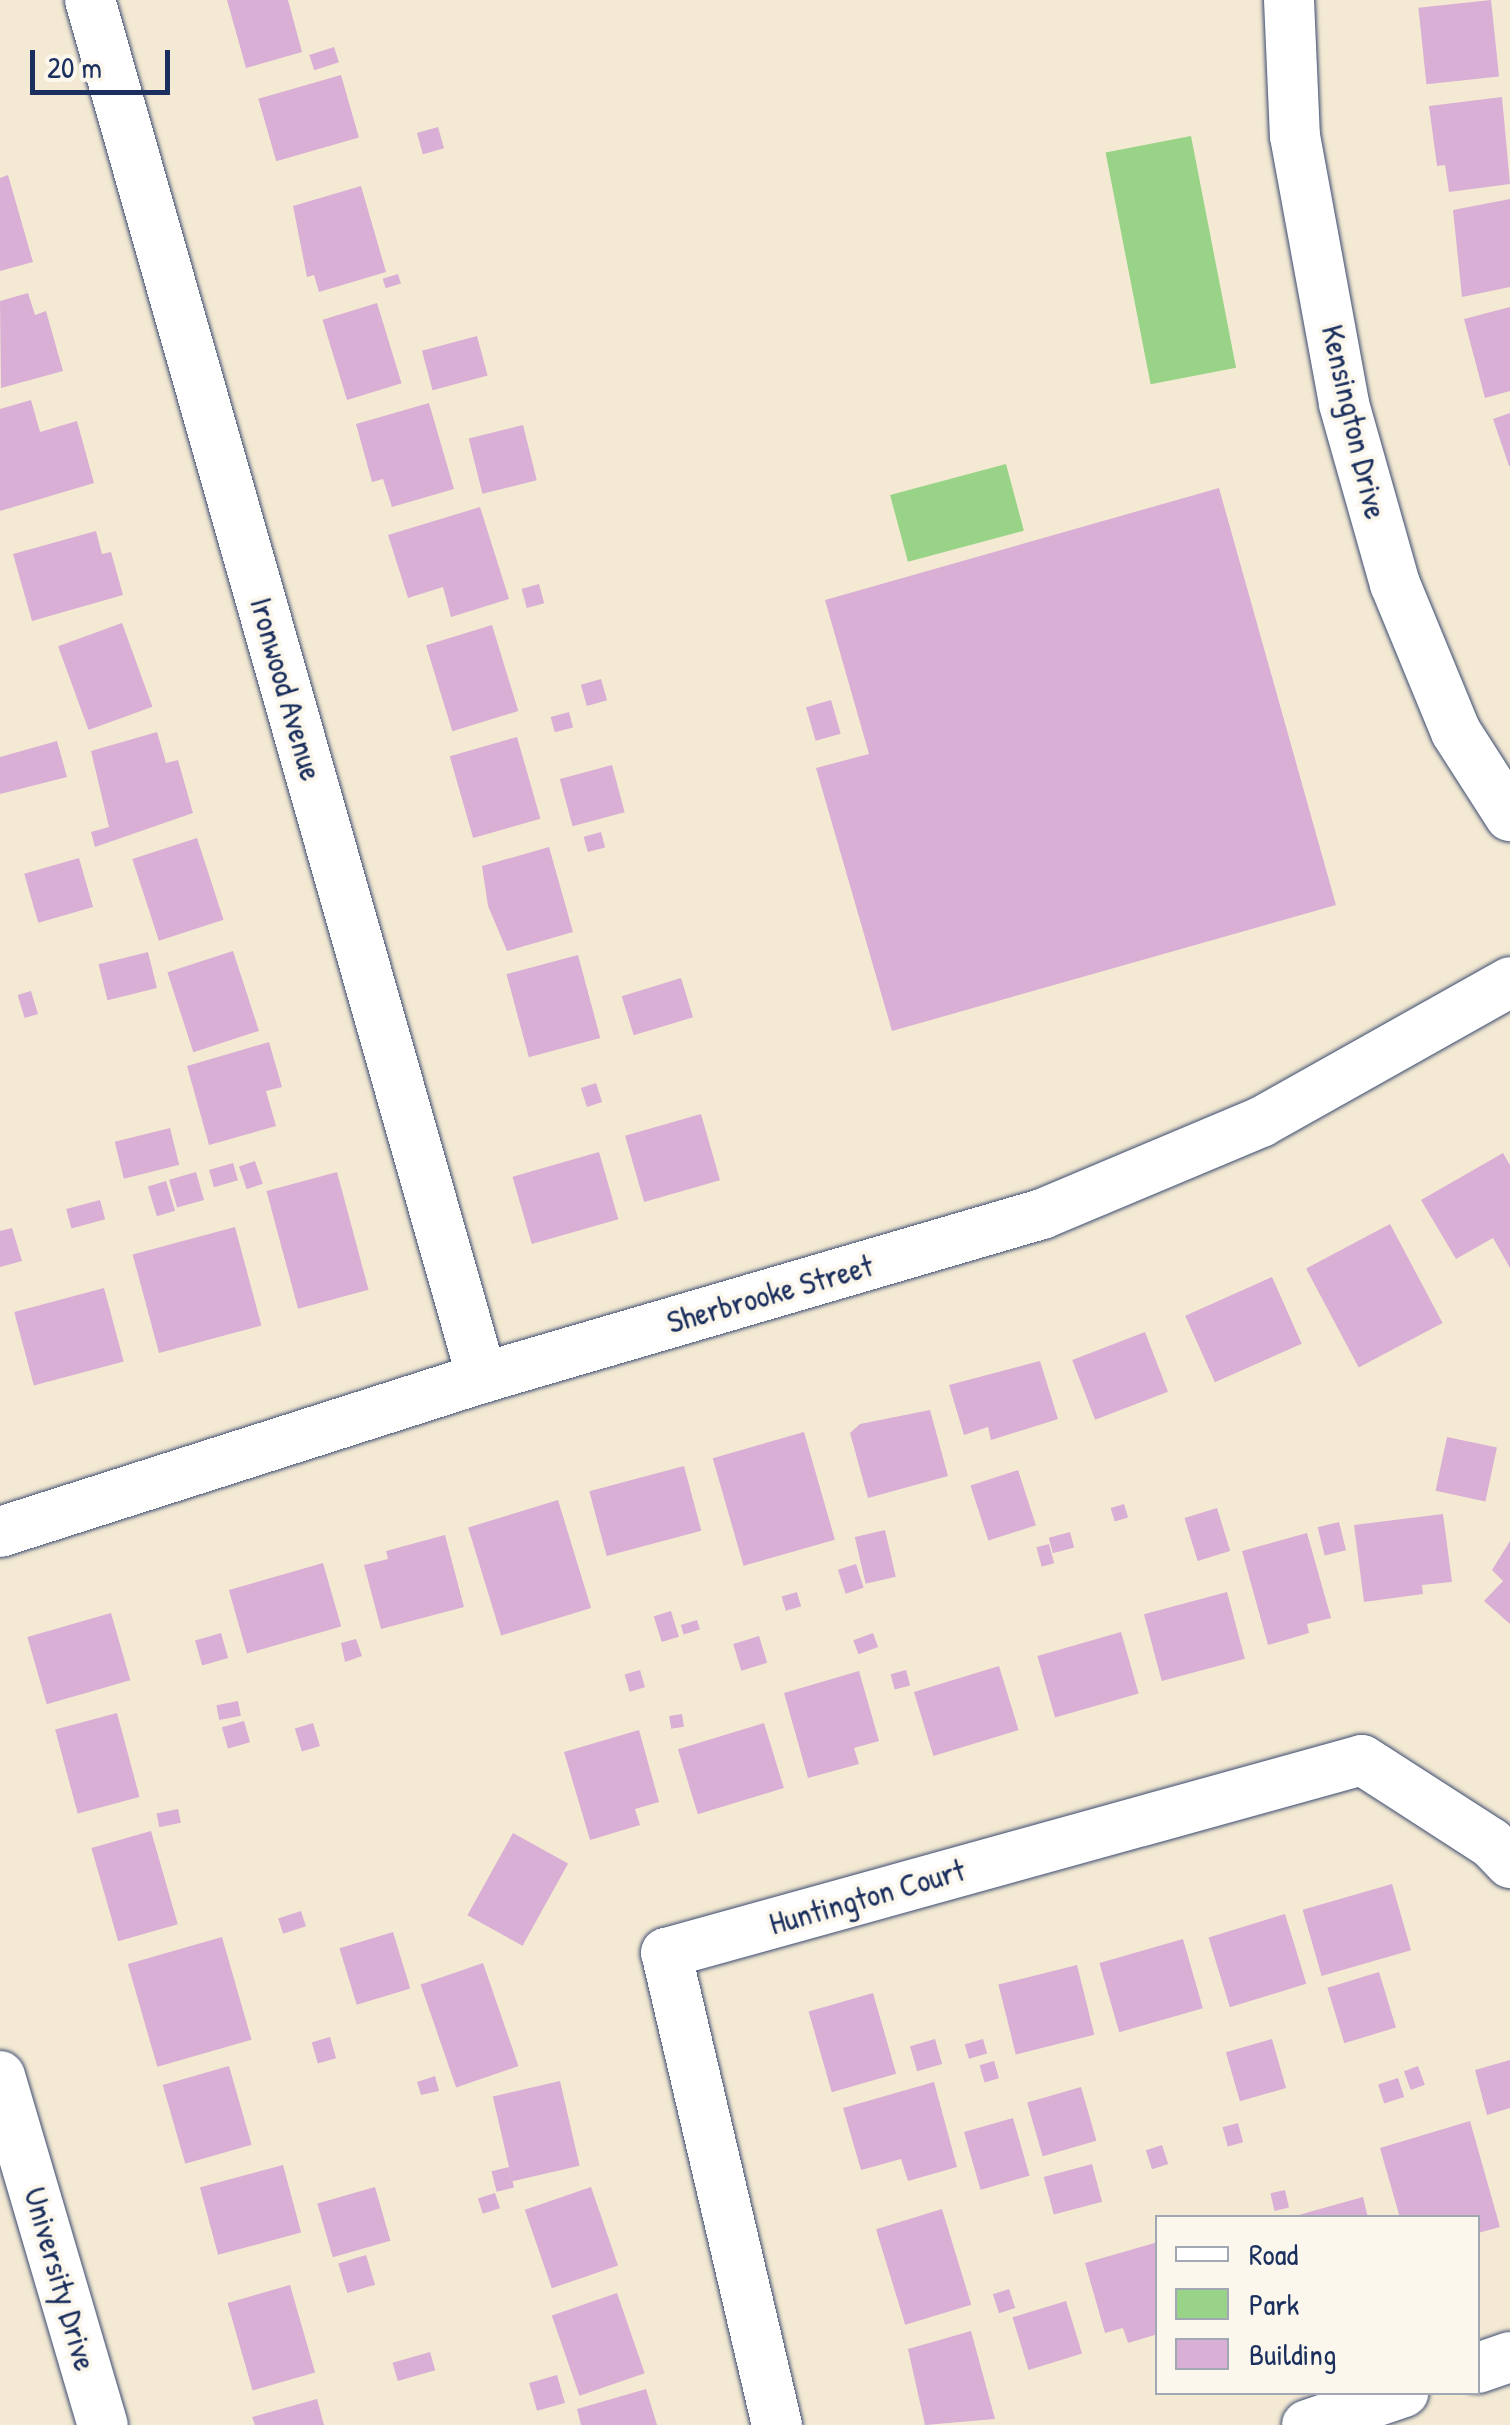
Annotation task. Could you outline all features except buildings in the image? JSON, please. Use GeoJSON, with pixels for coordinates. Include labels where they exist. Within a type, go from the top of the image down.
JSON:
{"type":"FeatureCollection","features":[{"type":"Feature","properties":{"kind":"street","name":"Ironwood Avenue"},"geometry":{"type":"LineString","coordinates":[[90,0],[482,1378]]}},
{"type":"Feature","properties":{"kind":"street","name":"Kensington Drive"},"geometry":{"type":"LineString","coordinates":[[1289,0],[1295,136],[1344,404],[1394,584],[1456,732],[1510,816]]}},
{"type":"Feature","properties":{"kind":"street","name":"Sherbrooke Street"},"geometry":{"type":"LineString","coordinates":[[0,1532],[482,1378],[1042,1214],[1261,1122],[1510,982]]}},
{"type":"Feature","properties":{"kind":"street","name":"Huntington Court"},"geometry":{"type":"LineString","coordinates":[[777,2425],[666,1953],[1362,1760],[1490,1843],[1510,1863]]}},
{"type":"Feature","properties":{"kind":"street","name":"University Drive"},"geometry":{"type":"LineString","coordinates":[[0,2076],[102,2425]]}},
{"type":"Feature","properties":{"kind":"street"},"geometry":{"type":"LineString","coordinates":[[1480,2367],[1510,2357]]}},
{"type":"Feature","properties":{"kind":"street"},"geometry":{"type":"LineString","coordinates":[[1307,2425],[1395,2395]]}},
{"type":"Feature","properties":{"kind":"green space"},"geometry":{"type":"Polygon","coordinates":[[[1191,136],[1236,368],[1151,384],[1106,153],[1191,136]]]}},
{"type":"Feature","properties":{"kind":"green space"},"geometry":{"type":"Polygon","coordinates":[[[1006,464],[1024,531],[908,562],[890,495],[1006,464]]]}}]}
